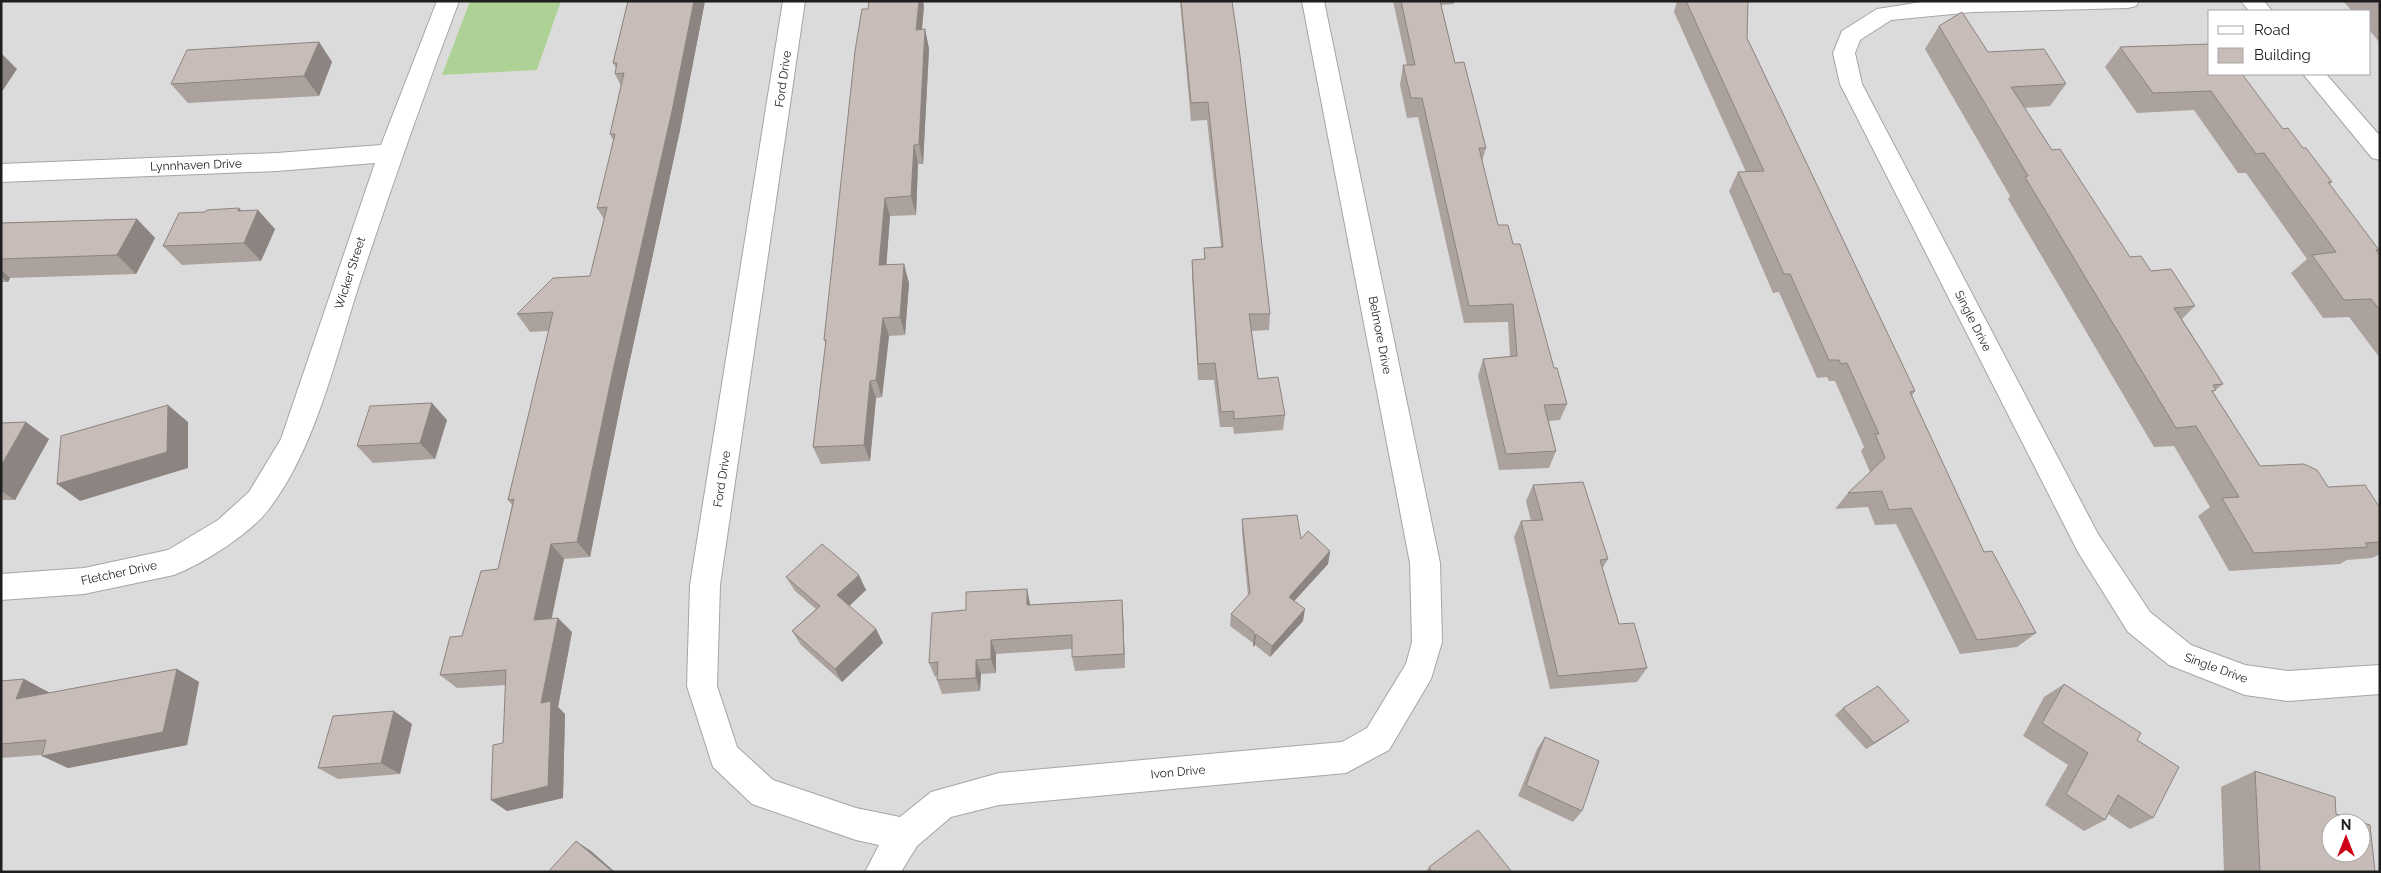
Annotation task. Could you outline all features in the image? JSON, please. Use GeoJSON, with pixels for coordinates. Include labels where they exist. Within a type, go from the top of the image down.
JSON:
{"type":"FeatureCollection","features":[{"type":"Feature","properties":{"kind":"street","name":"Wicker Street"},"geometry":{"type":"LineString","coordinates":[[228,529],[259,501],[294,443],[390,153],[448,1]]}},
{"type":"Feature","properties":{"kind":"street","name":"Ford Drive"},"geometry":{"type":"LineString","coordinates":[[794,1],[705,585],[702,686],[724,756],[763,793],[856,824],[905,834]]}},
{"type":"Feature","properties":{"kind":"street","name":"Belmore Drive"},"geometry":{"type":"LineString","coordinates":[[1313,1],[1425,564],[1427,642],[1420,669]]}},
{"type":"Feature","properties":{"kind":"street","name":"Single Drive"},"geometry":{"type":"LineString","coordinates":[[2128,1],[1974,5],[1906,10],[1885,14],[1850,36],[1844,53],[1851,84],[2088,543],[2139,622],[2180,655],[2245,680],[2288,686],[2380,679]]}},
{"type":"Feature","properties":{"kind":"street"},"geometry":{"type":"LineString","coordinates":[[2315,75],[2380,152]]}},
{"type":"Feature","properties":{"kind":"street","name":"Lynnhaven Drive"},"geometry":{"type":"LineString","coordinates":[[1,173],[277,162],[390,153]]}},
{"type":"Feature","properties":{"kind":"street","name":"Fletcher Drive"},"geometry":{"type":"LineString","coordinates":[[1,587],[84,581],[174,562],[228,529]]}},
{"type":"Feature","properties":{"kind":"street","name":"Ivon Drive"},"geometry":{"type":"LineString","coordinates":[[882,872],[905,834],[943,803],[998,789],[1346,757],[1378,739],[1420,669]]}},
{"type":"Feature","properties":{"kind":"shaded area"},"geometry":{"type":"Polygon","coordinates":[[[1,1],[470,1],[443,75],[537,70],[561,1],[2380,1],[2380,872],[1,872],[1,1]]]}},
{"type":"Feature","properties":{"kind":"green space"},"geometry":{"type":"Polygon","coordinates":[[[470,1],[561,1],[537,70],[442,75],[470,1]]]}},
{"type":"Feature","properties":{"kind":"building"},"geometry":{"type":"Polygon","coordinates":[[[628,1],[694,1],[672,111],[612,375],[577,542],[551,544],[534,620],[558,618],[541,703],[551,701],[548,786],[491,800],[493,745],[503,743],[506,670],[440,675],[450,637],[462,636],[481,571],[498,569],[514,499],[508,500],[553,312],[517,314],[553,278],[590,276],[607,207],[597,208],[615,134],[610,134],[624,73],[615,74],[617,63],[613,63],[628,1]]]}},
{"type":"Feature","properties":{"kind":"building"},"geometry":{"type":"Polygon","coordinates":[[[869,1],[919,1],[916,30],[925,29],[919,144],[914,145],[911,196],[885,198],[879,265],[904,264],[900,317],[883,318],[876,380],[870,381],[864,445],[813,447],[826,340],[824,340],[855,51],[862,9],[868,9],[869,1]]]}},
{"type":"Feature","properties":{"kind":"building"},"geometry":{"type":"Polygon","coordinates":[[[1181,1],[1232,1],[1270,314],[1249,314],[1258,379],[1278,377],[1285,415],[1234,419],[1234,411],[1221,412],[1215,363],[1198,364],[1192,260],[1205,259],[1204,248],[1223,247],[1208,102],[1191,103],[1181,1]]]}},
{"type":"Feature","properties":{"kind":"building"},"geometry":{"type":"Polygon","coordinates":[[[1401,1],[1440,1],[1455,63],[1464,62],[1486,148],[1479,148],[1498,225],[1508,225],[1513,244],[1520,244],[1554,368],[1557,368],[1567,404],[1544,405],[1556,451],[1506,454],[1483,359],[1517,356],[1513,304],[1469,306],[1422,98],[1411,98],[1403,65],[1415,65],[1401,1]]]}},
{"type":"Feature","properties":{"kind":"building"},"geometry":{"type":"Polygon","coordinates":[[[1686,1],[1748,1],[1747,38],[1915,391],[1910,392],[1984,552],[1992,551],[2036,633],[1977,640],[1911,508],[1889,510],[1882,491],[1848,493],[1885,458],[1875,434],[1879,434],[1847,363],[1841,364],[1839,360],[1829,360],[1790,274],[1784,274],[1738,172],[1764,171],[1686,1]]]}},
{"type":"Feature","properties":{"kind":"building"},"geometry":{"type":"Polygon","coordinates":[[[1962,12],[1988,52],[2044,49],[2066,84],[2011,87],[2052,150],[2060,149],[2130,257],[2141,256],[2151,271],[2171,269],[2195,306],[2174,308],[2223,384],[2213,385],[2216,390],[2212,391],[2260,466],[2304,464],[2317,470],[2328,487],[2365,485],[2380,508],[2380,542],[2365,543],[2368,547],[2254,553],[2222,498],[2239,497],[2196,426],[2176,428],[2025,177],[2028,176],[1939,26],[1962,12]]]}},
{"type":"Feature","properties":{"kind":"building"},"geometry":{"type":"Polygon","coordinates":[[[319,42],[304,76],[171,84],[187,50],[319,42]]]}},
{"type":"Feature","properties":{"kind":"building"},"geometry":{"type":"Polygon","coordinates":[[[2208,44],[2208,75],[2243,75],[2283,129],[2288,128],[2303,148],[2306,148],[2332,182],[2328,182],[2379,250],[2376,250],[2380,256],[2380,310],[2371,299],[2344,300],[2312,255],[2336,252],[2264,153],[2256,154],[2211,91],[2153,93],[2120,47],[2208,44]]]}},
{"type":"Feature","properties":{"kind":"building"},"geometry":{"type":"Polygon","coordinates":[[[239,208],[238,211],[258,210],[244,243],[163,246],[179,213],[239,208]]]}},
{"type":"Feature","properties":{"kind":"building"},"geometry":{"type":"Polygon","coordinates":[[[137,219],[117,255],[1,259],[1,223],[137,219]]]}},
{"type":"Feature","properties":{"kind":"building"},"geometry":{"type":"Polygon","coordinates":[[[432,403],[420,443],[357,446],[370,406],[432,403]]]}},
{"type":"Feature","properties":{"kind":"building"},"geometry":{"type":"Polygon","coordinates":[[[168,405],[167,452],[57,484],[61,436],[168,405]]]}},
{"type":"Feature","properties":{"kind":"building"},"geometry":{"type":"Polygon","coordinates":[[[26,422],[1,466],[1,423],[26,422]]]}},
{"type":"Feature","properties":{"kind":"building"},"geometry":{"type":"Polygon","coordinates":[[[1583,482],[1608,559],[1600,560],[1619,624],[1634,623],[1647,668],[1558,676],[1521,521],[1543,520],[1533,485],[1583,482]]]}},
{"type":"Feature","properties":{"kind":"building"},"geometry":{"type":"Polygon","coordinates":[[[1297,515],[1301,539],[1308,531],[1330,551],[1289,597],[1305,609],[1272,646],[1256,634],[1254,636],[1254,632],[1231,614],[1250,593],[1242,519],[1297,515]]]}},
{"type":"Feature","properties":{"kind":"building"},"geometry":{"type":"Polygon","coordinates":[[[822,544],[859,575],[837,595],[876,629],[835,669],[792,631],[820,606],[786,577],[822,544]]]}},
{"type":"Feature","properties":{"kind":"building"},"geometry":{"type":"Polygon","coordinates":[[[1027,589],[1027,605],[1122,600],[1124,654],[1072,657],[1072,635],[991,640],[991,659],[976,660],[976,678],[937,680],[938,662],[929,663],[932,613],[966,610],[966,592],[1027,589]]]}},
{"type":"Feature","properties":{"kind":"building"},"geometry":{"type":"Polygon","coordinates":[[[177,669],[163,732],[42,756],[46,740],[1,744],[1,681],[24,679],[16,699],[177,669]]]}},
{"type":"Feature","properties":{"kind":"building"},"geometry":{"type":"Polygon","coordinates":[[[2064,684],[2141,733],[2137,740],[2179,767],[2153,818],[2118,795],[2105,820],[2066,794],[2088,753],[2042,723],[2064,684]]]}},
{"type":"Feature","properties":{"kind":"building"},"geometry":{"type":"Polygon","coordinates":[[[1878,686],[1909,721],[1874,743],[1843,708],[1878,686]]]}},
{"type":"Feature","properties":{"kind":"building"},"geometry":{"type":"Polygon","coordinates":[[[394,711],[381,763],[318,768],[333,716],[394,711]]]}},
{"type":"Feature","properties":{"kind":"building"},"geometry":{"type":"Polygon","coordinates":[[[1545,737],[1599,761],[1582,811],[1526,785],[1545,737]]]}},
{"type":"Feature","properties":{"kind":"building"},"geometry":{"type":"Polygon","coordinates":[[[2255,771],[2335,797],[2336,813],[2321,813],[2321,863],[2371,863],[2371,834],[2375,872],[2260,872],[2255,771]]]}},
{"type":"Feature","properties":{"kind":"building"},"geometry":{"type":"Polygon","coordinates":[[[1478,830],[1512,872],[1432,872],[1429,867],[1478,830]]]}},
{"type":"Feature","properties":{"kind":"building"},"geometry":{"type":"Polygon","coordinates":[[[576,841],[613,872],[548,872],[576,841]]]}}]}
